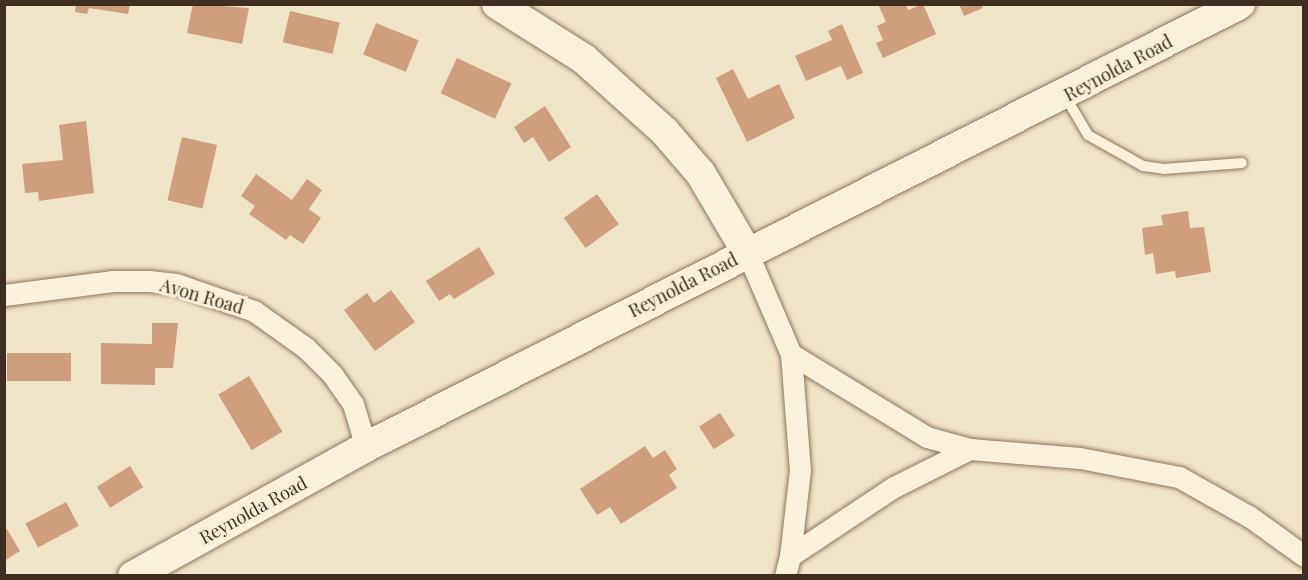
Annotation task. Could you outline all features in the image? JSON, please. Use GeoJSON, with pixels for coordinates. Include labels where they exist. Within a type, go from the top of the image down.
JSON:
{"type":"FeatureCollection","features":[{"type":"Feature","properties":{"kind":"main road"},"geometry":{"type":"LineString","coordinates":[[497,4],[584,59],[665,132],[701,174],[747,252]]}},
{"type":"Feature","properties":{"kind":"main road","name":"Reynolda Road"},"geometry":{"type":"LineString","coordinates":[[133,576],[366,447],[747,252],[1065,96],[1240,4]]}},
{"type":"Feature","properties":{"kind":"street"},"geometry":{"type":"LineString","coordinates":[[747,252],[791,354],[800,470],[788,566]]}},
{"type":"Feature","properties":{"kind":"street","name":"Avon Road"},"geometry":{"type":"LineString","coordinates":[[4,295],[113,281],[149,281],[176,284],[254,311],[306,348],[332,374],[353,404],[366,447]]}},
{"type":"Feature","properties":{"kind":"street"},"geometry":{"type":"LineString","coordinates":[[791,354],[903,425],[970,449],[1080,458],[1179,477],[1250,517],[1304,556]]}},
{"type":"Feature","properties":{"kind":"street"},"geometry":{"type":"LineString","coordinates":[[788,566],[894,487],[970,449]]}},
{"type":"Feature","properties":{"kind":"lane"},"geometry":{"type":"LineString","coordinates":[[1065,96],[1088,135],[1143,166],[1164,169],[1242,163]]}},
{"type":"Feature","properties":{"kind":"building"},"geometry":{"type":"Polygon","coordinates":[[[76,4],[130,4],[128,14],[89,8],[87,14],[75,12],[76,4]]]}},
{"type":"Feature","properties":{"kind":"building"},"geometry":{"type":"Polygon","coordinates":[[[193,4],[249,8],[242,44],[187,33],[193,4]]]}},
{"type":"Feature","properties":{"kind":"building"},"geometry":{"type":"Polygon","coordinates":[[[878,4],[906,4],[908,10],[923,4],[936,34],[883,58],[876,43],[883,40],[877,26],[886,22],[878,4]]]}},
{"type":"Feature","properties":{"kind":"building"},"geometry":{"type":"Polygon","coordinates":[[[959,4],[981,4],[983,8],[964,16],[959,4]]]}},
{"type":"Feature","properties":{"kind":"building"},"geometry":{"type":"Polygon","coordinates":[[[290,11],[340,22],[332,54],[283,42],[290,11]]]}},
{"type":"Feature","properties":{"kind":"building"},"geometry":{"type":"Polygon","coordinates":[[[376,23],[419,40],[406,72],[363,55],[376,23]]]}},
{"type":"Feature","properties":{"kind":"building"},"geometry":{"type":"Polygon","coordinates":[[[842,24],[863,73],[847,80],[841,66],[806,81],[795,56],[832,40],[828,31],[842,24]]]}},
{"type":"Feature","properties":{"kind":"building"},"geometry":{"type":"Polygon","coordinates":[[[457,58],[511,83],[495,119],[441,93],[457,58]]]}},
{"type":"Feature","properties":{"kind":"building"},"geometry":{"type":"Polygon","coordinates":[[[733,69],[748,99],[779,84],[795,118],[747,142],[716,78],[733,69]]]}},
{"type":"Feature","properties":{"kind":"building"},"geometry":{"type":"Polygon","coordinates":[[[545,106],[571,147],[549,162],[533,137],[524,143],[514,127],[545,106]]]}},
{"type":"Feature","properties":{"kind":"building"},"geometry":{"type":"Polygon","coordinates":[[[86,121],[94,193],[39,201],[38,192],[25,193],[22,164],[63,160],[59,125],[86,121]]]}},
{"type":"Feature","properties":{"kind":"building"},"geometry":{"type":"Polygon","coordinates":[[[182,137],[217,145],[202,208],[167,200],[182,137]]]}},
{"type":"Feature","properties":{"kind":"building"},"geometry":{"type":"Polygon","coordinates":[[[256,174],[292,200],[307,179],[322,190],[309,209],[321,218],[303,244],[290,235],[286,240],[249,214],[255,206],[241,196],[256,174]]]}},
{"type":"Feature","properties":{"kind":"building"},"geometry":{"type":"Polygon","coordinates":[[[597,194],[619,224],[586,248],[564,218],[597,194]]]}},
{"type":"Feature","properties":{"kind":"building"},"geometry":{"type":"Polygon","coordinates":[[[1188,211],[1190,228],[1204,227],[1211,272],[1176,278],[1175,271],[1156,274],[1153,253],[1145,255],[1142,228],[1163,225],[1161,215],[1188,211]]]}},
{"type":"Feature","properties":{"kind":"building"},"geometry":{"type":"Polygon","coordinates":[[[479,247],[495,274],[454,299],[450,294],[439,301],[426,281],[479,247]]]}},
{"type":"Feature","properties":{"kind":"building"},"geometry":{"type":"Polygon","coordinates":[[[391,290],[415,322],[375,351],[344,310],[367,293],[374,303],[391,290]]]}},
{"type":"Feature","properties":{"kind":"building"},"geometry":{"type":"Polygon","coordinates":[[[152,323],[178,323],[173,368],[155,368],[155,385],[101,384],[101,343],[152,344],[152,323]]]}},
{"type":"Feature","properties":{"kind":"building"},"geometry":{"type":"Polygon","coordinates":[[[7,353],[71,353],[71,381],[7,381],[7,353]]]}},
{"type":"Feature","properties":{"kind":"building"},"geometry":{"type":"Polygon","coordinates":[[[249,376],[282,432],[252,450],[218,395],[249,376]]]}},
{"type":"Feature","properties":{"kind":"building"},"geometry":{"type":"Polygon","coordinates":[[[720,413],[735,436],[714,449],[699,427],[720,413]]]}},
{"type":"Feature","properties":{"kind":"building"},"geometry":{"type":"Polygon","coordinates":[[[645,446],[653,458],[665,450],[677,469],[669,475],[677,488],[621,524],[610,507],[597,515],[580,489],[645,446]]]}},
{"type":"Feature","properties":{"kind":"building"},"geometry":{"type":"Polygon","coordinates":[[[130,466],[143,487],[110,508],[97,487],[130,466]]]}},
{"type":"Feature","properties":{"kind":"building"},"geometry":{"type":"Polygon","coordinates":[[[66,502],[79,526],[38,547],[25,524],[66,502]]]}},
{"type":"Feature","properties":{"kind":"building"},"geometry":{"type":"Polygon","coordinates":[[[7,529],[20,551],[4,561],[4,530],[7,529]]]}}]}
